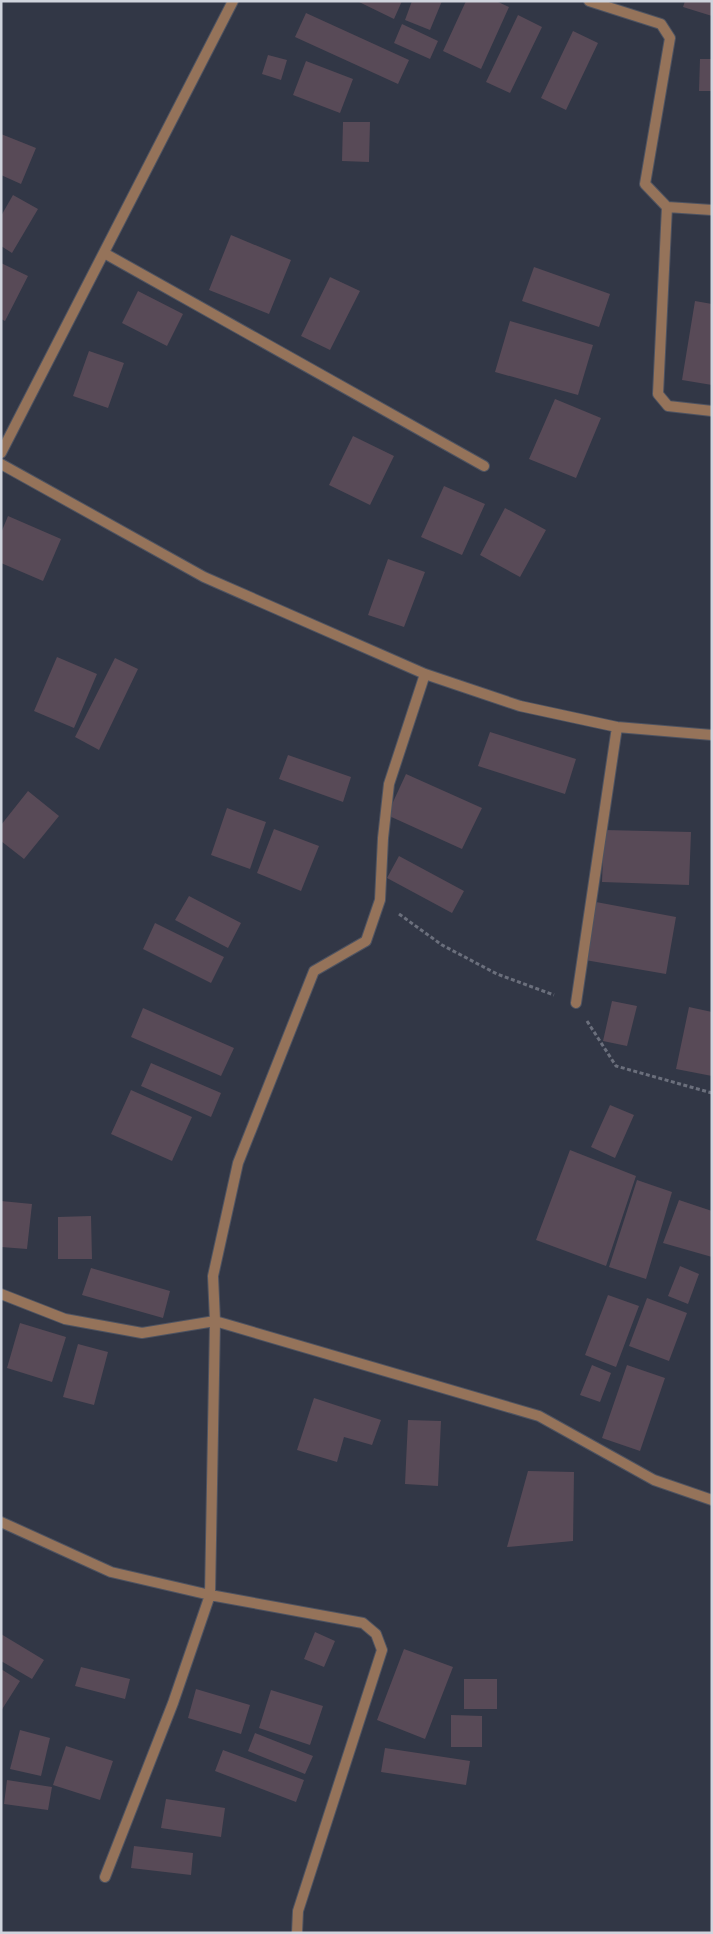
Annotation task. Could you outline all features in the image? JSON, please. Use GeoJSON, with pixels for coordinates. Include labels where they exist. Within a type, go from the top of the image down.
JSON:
{"type":"FeatureCollection","features":[{"type":"Feature","properties":{"kind":"street"},"geometry":{"type":"LineString","coordinates":[[1,453],[233,1]]}},
{"type":"Feature","properties":{"kind":"street"},"geometry":{"type":"LineString","coordinates":[[589,1],[661,24],[670,38],[644,184],[667,207],[712,210]]}},
{"type":"Feature","properties":{"kind":"street"},"geometry":{"type":"LineString","coordinates":[[667,207],[658,394],[668,406],[712,410]]}},
{"type":"Feature","properties":{"kind":"street"},"geometry":{"type":"LineString","coordinates":[[104,253],[484,466]]}},
{"type":"Feature","properties":{"kind":"street"},"geometry":{"type":"LineString","coordinates":[[1,464],[204,577],[426,674],[520,706],[617,727],[712,735]]}},
{"type":"Feature","properties":{"kind":"street"},"geometry":{"type":"LineString","coordinates":[[104,1877],[173,1703],[210,1596],[215,1321],[213,1276],[238,1163],[314,971],[366,941],[380,900],[383,838],[389,784],[426,674]]}},
{"type":"Feature","properties":{"kind":"street"},"geometry":{"type":"LineString","coordinates":[[576,1003],[617,727]]}},
{"type":"Feature","properties":{"kind":"street"},"geometry":{"type":"LineString","coordinates":[[1,1294],[65,1319],[142,1333],[215,1321],[539,1416],[654,1480],[712,1500]]}},
{"type":"Feature","properties":{"kind":"street"},"geometry":{"type":"LineString","coordinates":[[2,1525],[111,1572],[210,1596],[362,1623],[376,1634],[382,1650],[298,1911],[297,1933]]}},
{"type":"Feature","properties":{"kind":"path"},"geometry":{"type":"LineString","coordinates":[[380,900],[442,944],[489,970],[576,1003],[616,1066],[712,1093]]}},
{"type":"Feature","properties":{"kind":"building"},"geometry":{"type":"Polygon","coordinates":[[[357,1],[402,1],[394,19],[357,1]]]}},
{"type":"Feature","properties":{"kind":"building"},"geometry":{"type":"Polygon","coordinates":[[[412,1],[442,1],[430,30],[405,20],[412,1]]]}},
{"type":"Feature","properties":{"kind":"building"},"geometry":{"type":"Polygon","coordinates":[[[466,1],[496,1],[509,7],[481,69],[443,51],[466,1]]]}},
{"type":"Feature","properties":{"kind":"building"},"geometry":{"type":"Polygon","coordinates":[[[685,1],[712,1],[712,16],[683,7],[685,1]]]}},
{"type":"Feature","properties":{"kind":"building"},"geometry":{"type":"Polygon","coordinates":[[[306,13],[409,60],[398,84],[295,37],[306,13]]]}},
{"type":"Feature","properties":{"kind":"building"},"geometry":{"type":"Polygon","coordinates":[[[518,15],[542,27],[510,93],[486,82],[518,15]]]}},
{"type":"Feature","properties":{"kind":"building"},"geometry":{"type":"Polygon","coordinates":[[[402,24],[438,41],[430,59],[394,43],[402,24]]]}},
{"type":"Feature","properties":{"kind":"building"},"geometry":{"type":"Polygon","coordinates":[[[573,31],[598,43],[566,110],[541,98],[573,31]]]}},
{"type":"Feature","properties":{"kind":"building"},"geometry":{"type":"Polygon","coordinates":[[[268,55],[287,60],[281,80],[262,74],[268,55]]]}},
{"type":"Feature","properties":{"kind":"building"},"geometry":{"type":"Polygon","coordinates":[[[700,59],[712,59],[712,91],[699,91],[700,59]]]}},
{"type":"Feature","properties":{"kind":"building"},"geometry":{"type":"Polygon","coordinates":[[[306,61],[353,79],[340,113],[293,95],[306,61]]]}},
{"type":"Feature","properties":{"kind":"building"},"geometry":{"type":"Polygon","coordinates":[[[343,122],[370,122],[369,162],[342,161],[343,122]]]}},
{"type":"Feature","properties":{"kind":"building"},"geometry":{"type":"Polygon","coordinates":[[[1,134],[36,148],[21,184],[1,175],[1,134]]]}},
{"type":"Feature","properties":{"kind":"building"},"geometry":{"type":"Polygon","coordinates":[[[13,195],[38,209],[12,253],[1,246],[1,216],[13,195]]]}},
{"type":"Feature","properties":{"kind":"building"},"geometry":{"type":"Polygon","coordinates":[[[231,235],[291,260],[269,314],[209,290],[231,235]]]}},
{"type":"Feature","properties":{"kind":"building"},"geometry":{"type":"Polygon","coordinates":[[[1,263],[28,276],[5,321],[1,319],[1,263]]]}},
{"type":"Feature","properties":{"kind":"building"},"geometry":{"type":"Polygon","coordinates":[[[534,267],[610,294],[599,327],[522,301],[534,267]]]}},
{"type":"Feature","properties":{"kind":"building"},"geometry":{"type":"Polygon","coordinates":[[[330,277],[360,291],[330,350],[301,336],[330,277]]]}},
{"type":"Feature","properties":{"kind":"building"},"geometry":{"type":"Polygon","coordinates":[[[138,291],[183,314],[167,346],[122,323],[138,291]]]}},
{"type":"Feature","properties":{"kind":"building"},"geometry":{"type":"Polygon","coordinates":[[[695,301],[712,304],[712,385],[682,380],[695,301]]]}},
{"type":"Feature","properties":{"kind":"building"},"geometry":{"type":"Polygon","coordinates":[[[510,321],[593,345],[578,395],[495,372],[510,321]]]}},
{"type":"Feature","properties":{"kind":"building"},"geometry":{"type":"Polygon","coordinates":[[[89,351],[124,363],[108,408],[73,396],[89,351]]]}},
{"type":"Feature","properties":{"kind":"building"},"geometry":{"type":"Polygon","coordinates":[[[555,399],[601,418],[576,478],[529,459],[555,399]]]}},
{"type":"Feature","properties":{"kind":"building"},"geometry":{"type":"Polygon","coordinates":[[[353,436],[394,456],[370,505],[329,485],[353,436]]]}},
{"type":"Feature","properties":{"kind":"building"},"geometry":{"type":"Polygon","coordinates":[[[444,486],[485,504],[462,555],[421,537],[444,486]]]}},
{"type":"Feature","properties":{"kind":"building"},"geometry":{"type":"Polygon","coordinates":[[[505,508],[546,530],[520,577],[480,555],[505,508]]]}},
{"type":"Feature","properties":{"kind":"building"},"geometry":{"type":"Polygon","coordinates":[[[8,516],[61,539],[43,581],[1,563],[1,533],[8,516]]]}},
{"type":"Feature","properties":{"kind":"building"},"geometry":{"type":"Polygon","coordinates":[[[388,559],[425,572],[404,627],[368,615],[388,559]]]}},
{"type":"Feature","properties":{"kind":"building"},"geometry":{"type":"Polygon","coordinates":[[[57,657],[97,674],[74,728],[34,711],[57,657]]]}},
{"type":"Feature","properties":{"kind":"building"},"geometry":{"type":"Polygon","coordinates":[[[115,658],[138,669],[99,750],[75,737],[115,658]]]}},
{"type":"Feature","properties":{"kind":"building"},"geometry":{"type":"Polygon","coordinates":[[[490,732],[576,759],[565,794],[478,766],[490,732]]]}},
{"type":"Feature","properties":{"kind":"building"},"geometry":{"type":"Polygon","coordinates":[[[288,755],[351,777],[343,802],[279,779],[288,755]]]}},
{"type":"Feature","properties":{"kind":"building"},"geometry":{"type":"Polygon","coordinates":[[[406,774],[482,808],[462,849],[387,815],[406,774]]]}},
{"type":"Feature","properties":{"kind":"building"},"geometry":{"type":"Polygon","coordinates":[[[28,791],[59,816],[24,859],[1,841],[1,825],[28,791]]]}},
{"type":"Feature","properties":{"kind":"building"},"geometry":{"type":"Polygon","coordinates":[[[227,808],[266,822],[250,869],[211,855],[227,808]]]}},
{"type":"Feature","properties":{"kind":"building"},"geometry":{"type":"Polygon","coordinates":[[[274,829],[319,846],[301,891],[257,873],[274,829]]]}},
{"type":"Feature","properties":{"kind":"building"},"geometry":{"type":"Polygon","coordinates":[[[604,830],[691,832],[689,885],[602,882],[604,830]]]}},
{"type":"Feature","properties":{"kind":"building"},"geometry":{"type":"Polygon","coordinates":[[[399,856],[464,891],[452,913],[387,878],[399,856]]]}},
{"type":"Feature","properties":{"kind":"building"},"geometry":{"type":"Polygon","coordinates":[[[189,896],[241,923],[228,948],[175,920],[189,896]]]}},
{"type":"Feature","properties":{"kind":"building"},"geometry":{"type":"Polygon","coordinates":[[[596,902],[676,917],[666,974],[585,960],[596,902]]]}},
{"type":"Feature","properties":{"kind":"building"},"geometry":{"type":"Polygon","coordinates":[[[155,923],[224,957],[211,983],[143,949],[155,923]]]}},
{"type":"Feature","properties":{"kind":"building"},"geometry":{"type":"Polygon","coordinates":[[[612,1001],[637,1006],[627,1046],[603,1041],[612,1001]]]}},
{"type":"Feature","properties":{"kind":"building"},"geometry":{"type":"Polygon","coordinates":[[[689,1007],[712,1012],[712,1076],[676,1069],[689,1007]]]}},
{"type":"Feature","properties":{"kind":"building"},"geometry":{"type":"Polygon","coordinates":[[[143,1008],[234,1048],[221,1076],[131,1037],[143,1008]]]}},
{"type":"Feature","properties":{"kind":"building"},"geometry":{"type":"Polygon","coordinates":[[[151,1063],[221,1093],[211,1117],[141,1086],[151,1063]]]}},
{"type":"Feature","properties":{"kind":"building"},"geometry":{"type":"Polygon","coordinates":[[[131,1090],[192,1117],[172,1161],[111,1134],[131,1090]]]}},
{"type":"Feature","properties":{"kind":"building"},"geometry":{"type":"Polygon","coordinates":[[[610,1105],[634,1115],[615,1158],[591,1147],[610,1105]]]}},
{"type":"Feature","properties":{"kind":"building"},"geometry":{"type":"Polygon","coordinates":[[[570,1150],[636,1176],[606,1266],[536,1240],[570,1150]]]}},
{"type":"Feature","properties":{"kind":"building"},"geometry":{"type":"Polygon","coordinates":[[[637,1180],[672,1192],[646,1279],[609,1267],[637,1180]]]}},
{"type":"Feature","properties":{"kind":"building"},"geometry":{"type":"Polygon","coordinates":[[[679,1200],[712,1211],[712,1257],[663,1243],[679,1200]]]}},
{"type":"Feature","properties":{"kind":"building"},"geometry":{"type":"Polygon","coordinates":[[[1,1201],[32,1204],[27,1249],[1,1247],[1,1201]]]}},
{"type":"Feature","properties":{"kind":"building"},"geometry":{"type":"Polygon","coordinates":[[[91,1216],[92,1259],[58,1259],[58,1217],[91,1216]]]}},
{"type":"Feature","properties":{"kind":"building"},"geometry":{"type":"Polygon","coordinates":[[[680,1266],[699,1274],[688,1304],[668,1296],[680,1266]]]}},
{"type":"Feature","properties":{"kind":"building"},"geometry":{"type":"Polygon","coordinates":[[[91,1268],[170,1291],[163,1318],[82,1295],[91,1268]]]}},
{"type":"Feature","properties":{"kind":"building"},"geometry":{"type":"Polygon","coordinates":[[[608,1295],[639,1306],[616,1367],[585,1355],[608,1295]]]}},
{"type":"Feature","properties":{"kind":"building"},"geometry":{"type":"Polygon","coordinates":[[[647,1298],[687,1313],[669,1361],[629,1346],[647,1298]]]}},
{"type":"Feature","properties":{"kind":"building"},"geometry":{"type":"Polygon","coordinates":[[[20,1323],[66,1337],[52,1382],[7,1368],[20,1323]]]}},
{"type":"Feature","properties":{"kind":"building"},"geometry":{"type":"Polygon","coordinates":[[[78,1344],[108,1352],[94,1405],[63,1397],[78,1344]]]}},
{"type":"Feature","properties":{"kind":"building"},"geometry":{"type":"Polygon","coordinates":[[[592,1365],[611,1373],[600,1402],[580,1395],[592,1365]]]}},
{"type":"Feature","properties":{"kind":"building"},"geometry":{"type":"Polygon","coordinates":[[[627,1365],[665,1378],[640,1451],[602,1438],[627,1365]]]}},
{"type":"Feature","properties":{"kind":"building"},"geometry":{"type":"Polygon","coordinates":[[[314,1398],[381,1420],[372,1445],[344,1437],[337,1462],[297,1450],[314,1398]]]}},
{"type":"Feature","properties":{"kind":"building"},"geometry":{"type":"Polygon","coordinates":[[[408,1420],[441,1421],[438,1486],[405,1484],[408,1420]]]}},
{"type":"Feature","properties":{"kind":"building"},"geometry":{"type":"Polygon","coordinates":[[[528,1471],[574,1472],[573,1541],[507,1547],[528,1471]]]}},
{"type":"Feature","properties":{"kind":"building"},"geometry":{"type":"Polygon","coordinates":[[[315,1632],[335,1641],[324,1667],[304,1659],[315,1632]]]}},
{"type":"Feature","properties":{"kind":"building"},"geometry":{"type":"Polygon","coordinates":[[[1,1634],[44,1660],[32,1679],[1,1661],[1,1634]]]}},
{"type":"Feature","properties":{"kind":"building"},"geometry":{"type":"Polygon","coordinates":[[[404,1649],[453,1667],[425,1739],[377,1720],[404,1649]]]}},
{"type":"Feature","properties":{"kind":"building"},"geometry":{"type":"Polygon","coordinates":[[[81,1667],[130,1679],[125,1699],[75,1686],[81,1667]]]}},
{"type":"Feature","properties":{"kind":"building"},"geometry":{"type":"Polygon","coordinates":[[[1,1669],[20,1681],[1,1711],[1,1669]]]}},
{"type":"Feature","properties":{"kind":"building"},"geometry":{"type":"Polygon","coordinates":[[[464,1679],[497,1679],[497,1709],[464,1709],[464,1679]]]}},
{"type":"Feature","properties":{"kind":"building"},"geometry":{"type":"Polygon","coordinates":[[[196,1689],[250,1705],[241,1734],[188,1718],[196,1689]]]}},
{"type":"Feature","properties":{"kind":"building"},"geometry":{"type":"Polygon","coordinates":[[[271,1690],[323,1706],[310,1745],[259,1728],[271,1690]]]}},
{"type":"Feature","properties":{"kind":"building"},"geometry":{"type":"Polygon","coordinates":[[[451,1715],[482,1716],[482,1747],[451,1747],[451,1715]]]}},
{"type":"Feature","properties":{"kind":"building"},"geometry":{"type":"Polygon","coordinates":[[[20,1730],[50,1738],[41,1776],[10,1769],[20,1730]]]}},
{"type":"Feature","properties":{"kind":"building"},"geometry":{"type":"Polygon","coordinates":[[[255,1733],[313,1756],[305,1774],[248,1751],[255,1733]]]}},
{"type":"Feature","properties":{"kind":"building"},"geometry":{"type":"Polygon","coordinates":[[[66,1746],[113,1761],[100,1800],[53,1785],[66,1746]]]}},
{"type":"Feature","properties":{"kind":"building"},"geometry":{"type":"Polygon","coordinates":[[[385,1748],[470,1761],[466,1785],[381,1772],[385,1748]]]}},
{"type":"Feature","properties":{"kind":"building"},"geometry":{"type":"Polygon","coordinates":[[[223,1750],[304,1780],[296,1802],[215,1771],[223,1750]]]}},
{"type":"Feature","properties":{"kind":"building"},"geometry":{"type":"Polygon","coordinates":[[[7,1780],[52,1787],[48,1810],[4,1804],[7,1780]]]}},
{"type":"Feature","properties":{"kind":"building"},"geometry":{"type":"Polygon","coordinates":[[[166,1799],[225,1808],[221,1837],[161,1828],[166,1799]]]}},
{"type":"Feature","properties":{"kind":"building"},"geometry":{"type":"Polygon","coordinates":[[[134,1846],[193,1853],[191,1875],[131,1868],[134,1846]]]}}]}
